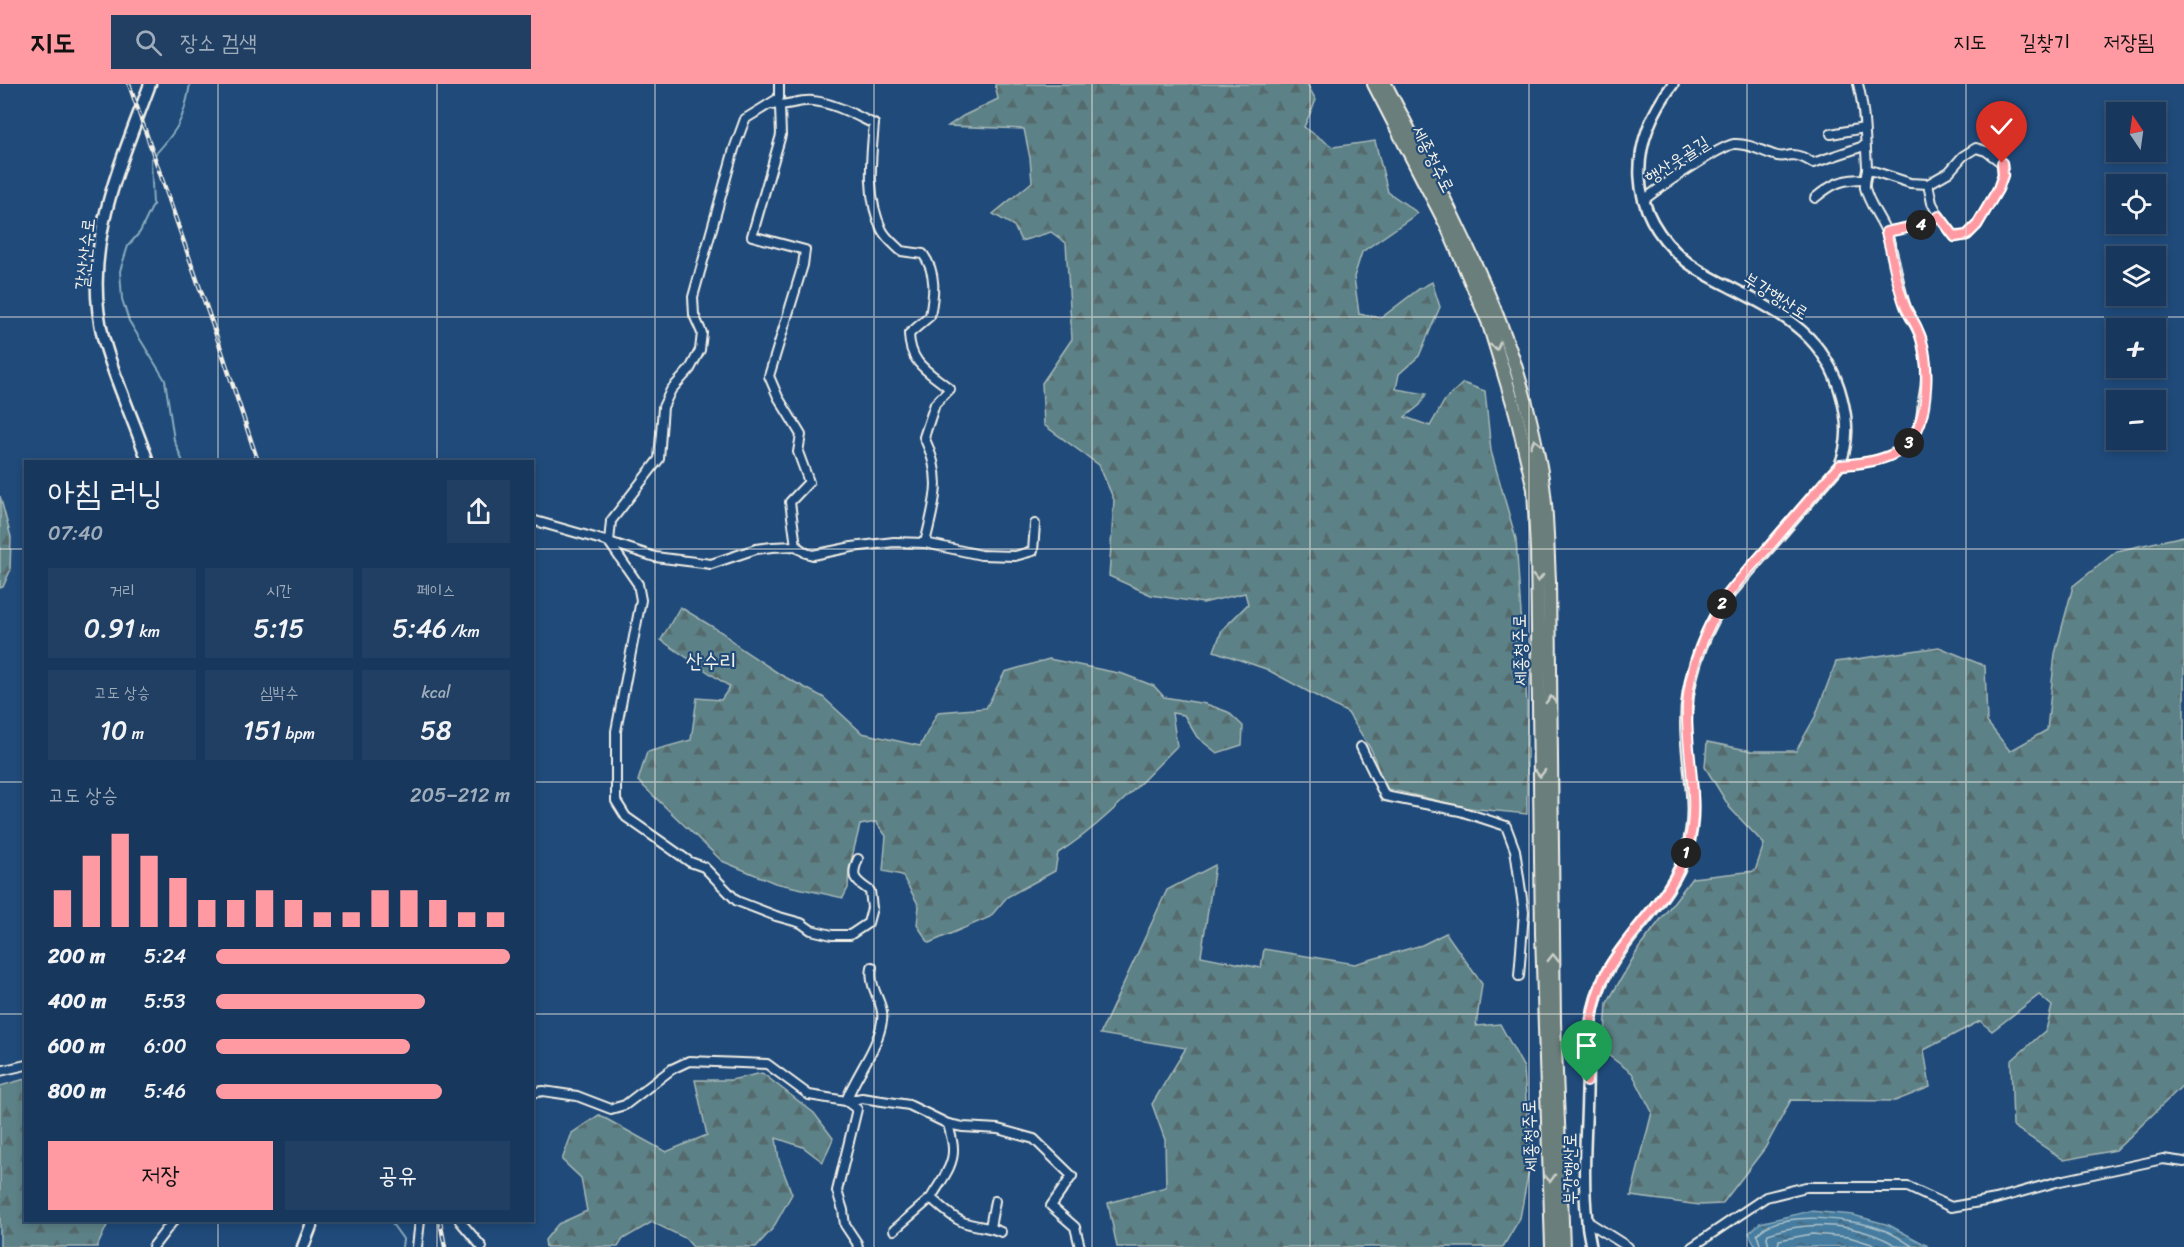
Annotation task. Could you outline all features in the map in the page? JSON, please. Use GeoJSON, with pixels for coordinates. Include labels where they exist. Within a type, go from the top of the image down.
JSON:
{"type":"FeatureCollection","features":[{"type":"Feature","properties":{"kind":"highway","name":"세종청주로"},"geometry":{"type":"LineString","coordinates":[[1374,84],[1447,226],[1488,321],[1516,413],[1534,489],[1537,551],[1542,934],[1552,1247]]}},
{"type":"Feature","properties":{"kind":"highway","name":"세종청주로"},"geometry":{"type":"LineString","coordinates":[[1385,84],[1457,227],[1501,327],[1524,396],[1540,468],[1546,511],[1549,580],[1554,1022],[1563,1247]]}},
{"type":"Feature","properties":{"kind":"main road","name":"갈산산수로"},"geometry":{"type":"LineString","coordinates":[[147,460],[103,337],[97,301],[96,276],[99,238],[110,192],[150,84]]}},
{"type":"Feature","properties":{"kind":"main road"},"geometry":{"type":"LineString","coordinates":[[303,1247],[313,1222]]}},
{"type":"Feature","properties":{"kind":"street"},"geometry":{"type":"LineString","coordinates":[[779,84],[778,98],[745,119],[734,149],[693,297],[694,315],[702,333],[700,350],[690,369],[671,390],[663,406],[659,459],[611,521],[609,542],[638,584],[641,600],[616,731],[616,801],[626,817],[690,862],[704,867],[737,901],[776,916],[801,922],[811,930],[832,935],[850,935],[868,923],[872,908],[870,891],[854,878],[853,869],[858,859]]}},
{"type":"Feature","properties":{"kind":"street","name":"부강행산로"},"geometry":{"type":"LineString","coordinates":[[1591,1247],[1584,1175],[1588,1048],[1593,1007],[1609,968],[1666,894],[1687,850],[1692,826],[1693,804],[1686,724],[1692,675],[1713,618],[1735,585],[1840,465],[1846,449],[1847,425],[1838,382],[1822,351],[1798,327],[1688,262],[1661,234],[1644,200],[1638,170],[1641,150],[1646,131],[1655,112],[1673,84]]}},
{"type":"Feature","properties":{"kind":"street"},"geometry":{"type":"LineString","coordinates":[[1840,465],[1882,459],[1909,443],[1921,422],[1928,372],[1918,328],[1906,308],[1886,232],[1865,188],[1868,169],[1864,146],[1862,98],[1858,84]]}},
{"type":"Feature","properties":{"kind":"street"},"geometry":{"type":"LineString","coordinates":[[771,104],[780,106],[797,100],[813,101],[831,105],[874,124],[870,161],[872,188],[883,231],[901,251],[923,254],[928,261],[935,289],[930,316],[909,334],[909,346],[913,357],[950,389],[935,404],[924,437],[933,459],[938,489],[925,543]]}},
{"type":"Feature","properties":{"kind":"street"},"geometry":{"type":"LineString","coordinates":[[780,106],[781,135],[752,236],[806,250],[769,376],[778,397],[801,435],[798,452],[809,482],[790,502],[796,546]]}},
{"type":"Feature","properties":{"kind":"street"},"geometry":{"type":"LineString","coordinates":[[1831,134],[1864,128]]}},
{"type":"Feature","properties":{"kind":"street","name":"행산웃골길"},"geometry":{"type":"LineString","coordinates":[[1644,200],[1657,189],[1717,151],[1734,144],[1760,148],[1783,157],[1801,156],[1813,163],[1864,146]]}},
{"type":"Feature","properties":{"kind":"street"},"geometry":{"type":"LineString","coordinates":[[1868,169],[1910,183],[1928,184],[1948,172],[1963,156],[1976,148],[1986,151],[2002,163],[2003,175],[1998,189],[1977,225],[1967,235],[1955,237],[1939,216],[1932,202],[1928,184]]}},
{"type":"Feature","properties":{"kind":"street"},"geometry":{"type":"LineString","coordinates":[[1815,198],[1831,185],[1841,181],[1865,179]]}},
{"type":"Feature","properties":{"kind":"street"},"geometry":{"type":"LineString","coordinates":[[1886,232],[1927,224],[1939,216]]}},
{"type":"Feature","properties":{"kind":"street"},"geometry":{"type":"LineString","coordinates":[[534,521],[654,557],[711,564],[756,549],[796,546],[806,554],[813,555],[894,542],[925,543],[981,555],[1015,556],[1033,551],[1035,524]]}},
{"type":"Feature","properties":{"kind":"street"},"geometry":{"type":"LineString","coordinates":[[1361,747],[1385,796],[1460,811],[1506,826],[1515,850],[1524,912],[1519,976]]}},
{"type":"Feature","properties":{"kind":"street"},"geometry":{"type":"LineString","coordinates":[[846,1101],[853,1083],[874,1046],[882,1021],[883,1012],[870,979],[872,967]]}},
{"type":"Feature","properties":{"kind":"street"},"geometry":{"type":"LineString","coordinates":[[534,1093],[543,1091],[577,1096],[611,1109],[625,1105],[672,1069],[689,1061],[767,1064],[809,1095],[846,1101],[862,1098],[909,1105],[948,1124],[998,1129],[1034,1139],[1072,1176],[1051,1206],[1075,1227],[1080,1247]]}},
{"type":"Feature","properties":{"kind":"street"},"geometry":{"type":"LineString","coordinates":[[0,1071],[24,1065]]}},
{"type":"Feature","properties":{"kind":"street"},"geometry":{"type":"LineString","coordinates":[[846,1101],[857,1109],[837,1191],[845,1225],[858,1247]]}},
{"type":"Feature","properties":{"kind":"street"},"geometry":{"type":"LineString","coordinates":[[894,1230],[931,1198],[950,1167],[954,1149],[948,1124]]}},
{"type":"Feature","properties":{"kind":"street"},"geometry":{"type":"LineString","coordinates":[[1692,1247],[1766,1197],[1806,1187],[1908,1187],[1952,1207],[2060,1181],[2163,1160],[2184,1162]]}},
{"type":"Feature","properties":{"kind":"street"},"geometry":{"type":"LineString","coordinates":[[931,1198],[952,1216],[964,1222],[990,1227],[1001,1232]]}},
{"type":"Feature","properties":{"kind":"street"},"geometry":{"type":"LineString","coordinates":[[990,1227],[994,1202]]}},
{"type":"Feature","properties":{"kind":"street"},"geometry":{"type":"LineString","coordinates":[[1587,1221],[1628,1247]]}},
{"type":"Feature","properties":{"kind":"street"},"geometry":{"type":"LineString","coordinates":[[153,1247],[172,1222]]}},
{"type":"Feature","properties":{"kind":"street"},"geometry":{"type":"LineString","coordinates":[[417,1247],[420,1222]]}},
{"type":"Feature","properties":{"kind":"street"},"geometry":{"type":"LineString","coordinates":[[461,1222],[482,1247]]}},
{"type":"Feature","properties":{"kind":"green space"},"geometry":{"type":"Polygon","coordinates":[[[995,84],[1307,84],[1316,100],[1304,127],[1333,147],[1375,141],[1388,192],[1418,213],[1362,252],[1354,277],[1359,314],[1381,318],[1432,282],[1440,307],[1419,356],[1399,374],[1396,389],[1426,394],[1420,405],[1405,417],[1430,426],[1445,400],[1463,383],[1485,391],[1491,451],[1516,539],[1527,704],[1527,814],[1468,808],[1384,788],[1372,751],[1348,713],[1266,669],[1214,651],[1222,630],[1248,604],[1245,593],[1203,603],[1151,595],[1109,576],[1114,500],[1099,465],[1044,425],[1042,383],[1072,339],[1066,243],[1051,232],[1021,241],[1014,226],[993,214],[1032,182],[1024,129],[948,126],[998,99],[995,84]]]}},
{"type":"Feature","properties":{"kind":"green space"},"geometry":{"type":"Polygon","coordinates":[[[0,496],[11,537],[10,571],[3,587],[0,588],[0,496]]]}},
{"type":"Feature","properties":{"kind":"green space"},"geometry":{"type":"Polygon","coordinates":[[[2184,536],[2184,1084],[2116,1150],[2064,1160],[2013,1126],[2011,1061],[2046,1030],[2052,1006],[2039,995],[1992,1031],[1980,1021],[1924,1050],[1930,1087],[1895,1101],[1791,1100],[1765,1148],[1722,1204],[1700,1205],[1631,1196],[1652,1112],[1632,1073],[1604,1052],[1607,1003],[1639,948],[1692,878],[1755,871],[1764,844],[1730,808],[1705,767],[1707,742],[1752,751],[1796,751],[1815,717],[1836,662],[1939,647],[1985,666],[1987,722],[2010,751],[2047,730],[2055,654],[2073,586],[2117,551],[2184,536]]]}},
{"type":"Feature","properties":{"kind":"green space"},"geometry":{"type":"Polygon","coordinates":[[[680,607],[723,633],[740,648],[781,675],[823,697],[862,733],[920,746],[938,712],[986,708],[1005,672],[1049,659],[1123,674],[1154,686],[1164,697],[1206,704],[1228,712],[1243,726],[1242,745],[1217,753],[1197,737],[1184,715],[1172,713],[1177,746],[1106,817],[1058,853],[1055,871],[1007,897],[990,917],[929,943],[917,925],[919,906],[902,875],[883,871],[886,836],[876,822],[860,825],[849,869],[848,888],[843,898],[775,883],[722,861],[638,781],[647,752],[691,740],[697,698],[721,700],[730,687],[661,640],[680,607]]]}},
{"type":"Feature","properties":{"kind":"green space"},"geometry":{"type":"Polygon","coordinates":[[[1215,865],[1201,956],[1261,968],[1264,949],[1355,964],[1422,945],[1446,933],[1482,984],[1476,1026],[1500,1024],[1524,1068],[1530,1164],[1520,1218],[1503,1247],[1117,1247],[1108,1203],[1166,1187],[1165,1140],[1152,1104],[1186,1048],[1100,1034],[1167,890],[1215,865]]]}},
{"type":"Feature","properties":{"kind":"green space"},"geometry":{"type":"Polygon","coordinates":[[[762,1073],[814,1113],[833,1138],[823,1162],[803,1147],[776,1138],[779,1160],[792,1194],[773,1228],[756,1247],[693,1247],[685,1238],[652,1222],[623,1239],[618,1247],[546,1247],[545,1240],[558,1224],[587,1211],[581,1178],[562,1160],[572,1133],[599,1115],[666,1152],[707,1135],[695,1080],[731,1080],[762,1073]]]}},
{"type":"Feature","properties":{"kind":"green space"},"geometry":{"type":"Polygon","coordinates":[[[24,1079],[24,1222],[109,1222],[97,1247],[0,1247],[0,1086],[24,1079]]]}},
{"type":"Feature","properties":{"kind":"water"},"geometry":{"type":"Polygon","coordinates":[[[1810,1211],[1853,1215],[1889,1225],[1928,1246],[1756,1247],[1749,1233],[1760,1223],[1810,1211]]]}},
{"type":"Feature","properties":{"kind":"waterway"},"geometry":{"type":"LineString","coordinates":[[182,460],[174,440],[165,380],[129,321],[122,299],[120,271],[128,246],[140,232],[153,205],[151,159],[178,126],[190,84]]}},
{"type":"Feature","properties":{"kind":"waterway"},"geometry":{"type":"LineString","coordinates":[[391,1222],[403,1239],[402,1247]]}},
{"type":"Feature","properties":{"kind":"railway"},"geometry":{"type":"LineString","coordinates":[[129,84],[257,460]]}},
{"type":"Feature","properties":{"kind":"railway"},"geometry":{"type":"LineString","coordinates":[[440,1222],[445,1247]]}},
{"type":"Feature","properties":{"kind":"district","name":"산수리"},"geometry":{"type":"Point","coordinates":[711,661]}},
{"type":"Feature","properties":{"kind":"route"},"geometry":{"type":"LineString","coordinates":[[1587,1082],[1593,1007],[1602,982],[1609,968],[1666,894],[1687,850],[1692,826],[1693,804],[1686,724],[1688,697],[1692,675],[1713,618],[1735,585],[1840,465],[1882,459],[1899,451],[1909,443],[1921,422],[1928,372],[1918,328],[1906,308],[1886,232],[1927,224],[1939,216],[1955,237],[1967,235],[1977,225],[1998,189],[2003,175],[2002,163]]}}]}
